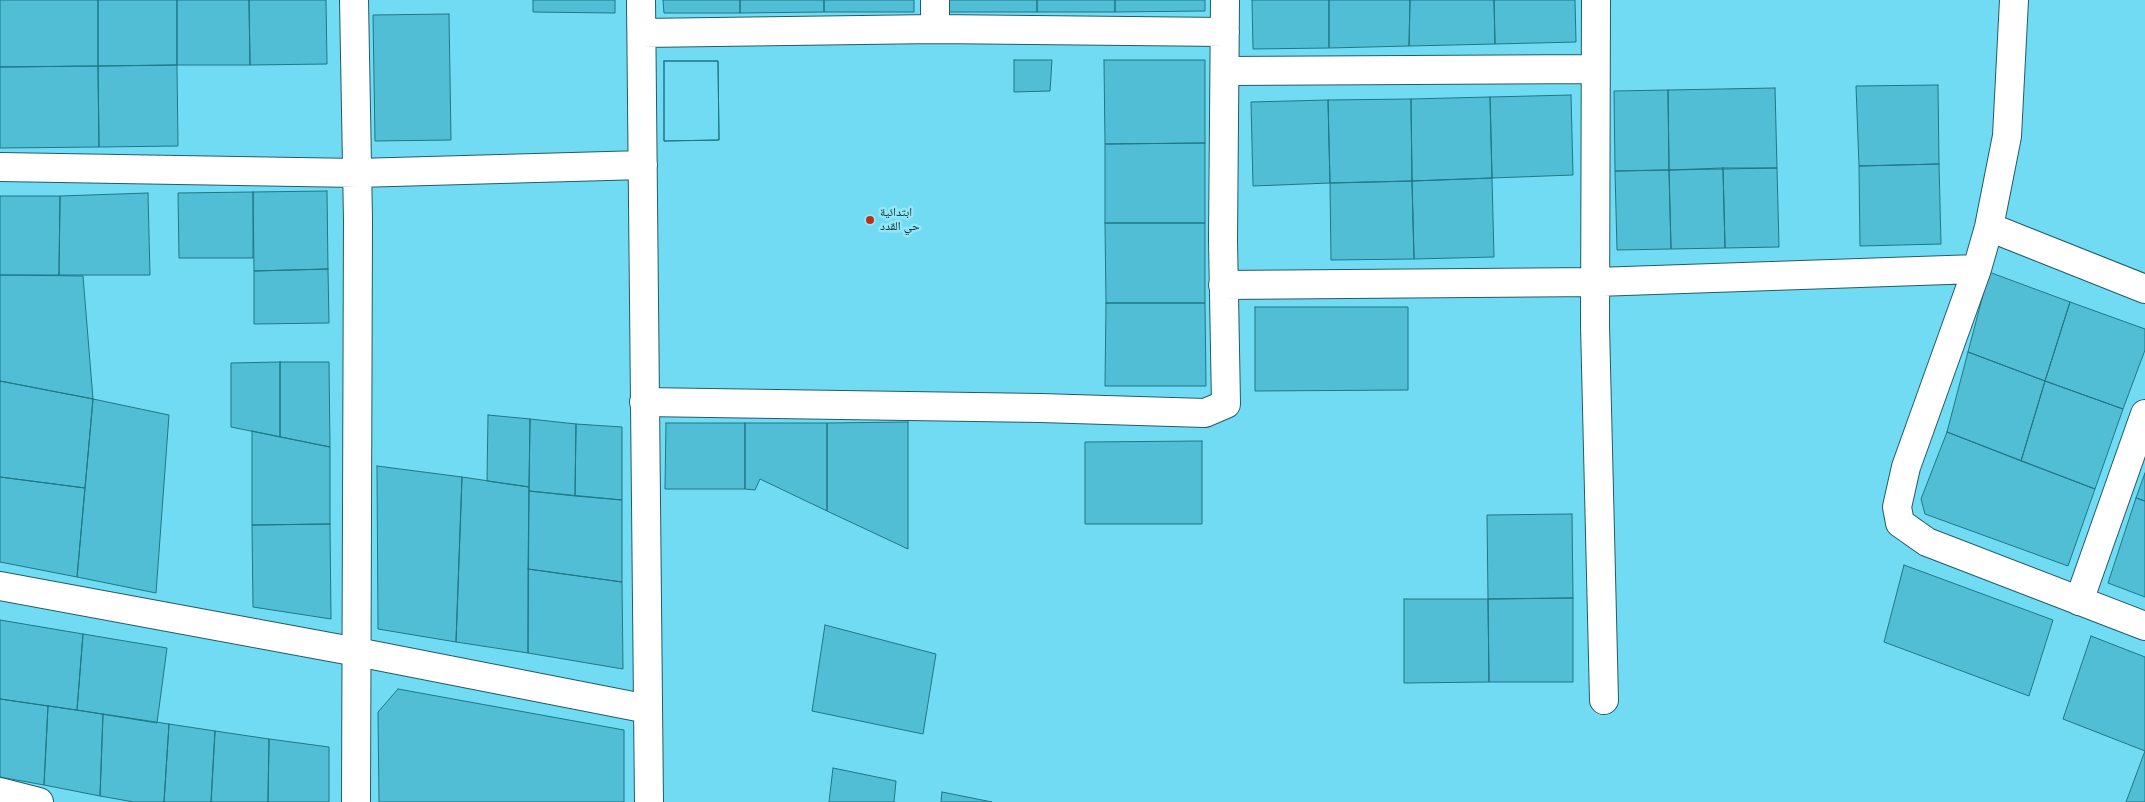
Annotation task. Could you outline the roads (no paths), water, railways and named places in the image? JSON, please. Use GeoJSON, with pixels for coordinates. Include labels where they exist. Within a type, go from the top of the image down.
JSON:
{"type":"FeatureCollection","features":[{"type":"Feature","properties":{"kind":"street"},"geometry":{"type":"LineString","coordinates":[[354,0],[357,173],[356,802]]}},
{"type":"Feature","properties":{"kind":"street"},"geometry":{"type":"LineString","coordinates":[[641,0],[649,802]]}},
{"type":"Feature","properties":{"kind":"street"},"geometry":{"type":"LineString","coordinates":[[935,0],[935,30]]}},
{"type":"Feature","properties":{"kind":"street"},"geometry":{"type":"LineString","coordinates":[[644,402],[1040,408],[1205,413],[1226,404],[1223,285],[1225,0]]}},
{"type":"Feature","properties":{"kind":"street"},"geometry":{"type":"LineString","coordinates":[[1596,0],[1596,282],[1604,700]]}},
{"type":"Feature","properties":{"kind":"street"},"geometry":{"type":"LineString","coordinates":[[2014,0],[2007,136],[1990,227],[1977,269],[1906,467],[1897,507],[1900,523],[1927,542],[2145,626]]}},
{"type":"Feature","properties":{"kind":"street"},"geometry":{"type":"LineString","coordinates":[[642,33],[935,30],[1225,32]]}},
{"type":"Feature","properties":{"kind":"street"},"geometry":{"type":"LineString","coordinates":[[1225,70],[1595,69]]}},
{"type":"Feature","properties":{"kind":"street"},"geometry":{"type":"LineString","coordinates":[[0,168],[357,173],[643,165]]}},
{"type":"Feature","properties":{"kind":"street"},"geometry":{"type":"LineString","coordinates":[[1990,227],[2145,288]]}},
{"type":"Feature","properties":{"kind":"street"},"geometry":{"type":"LineString","coordinates":[[1223,285],[1596,282],[1977,269]]}},
{"type":"Feature","properties":{"kind":"street"},"geometry":{"type":"LineString","coordinates":[[2079,601],[2145,414]]}},
{"type":"Feature","properties":{"kind":"street"},"geometry":{"type":"LineString","coordinates":[[0,586],[357,652],[648,709]]}},
{"type":"Feature","properties":{"kind":"street"},"geometry":{"type":"LineString","coordinates":[[0,792],[39,802]]}},
{"type":"Feature","properties":{"kind":"place","name":"ابتدائية حي القدد"},"geometry":{"type":"Point","coordinates":[870,220]}}]}
